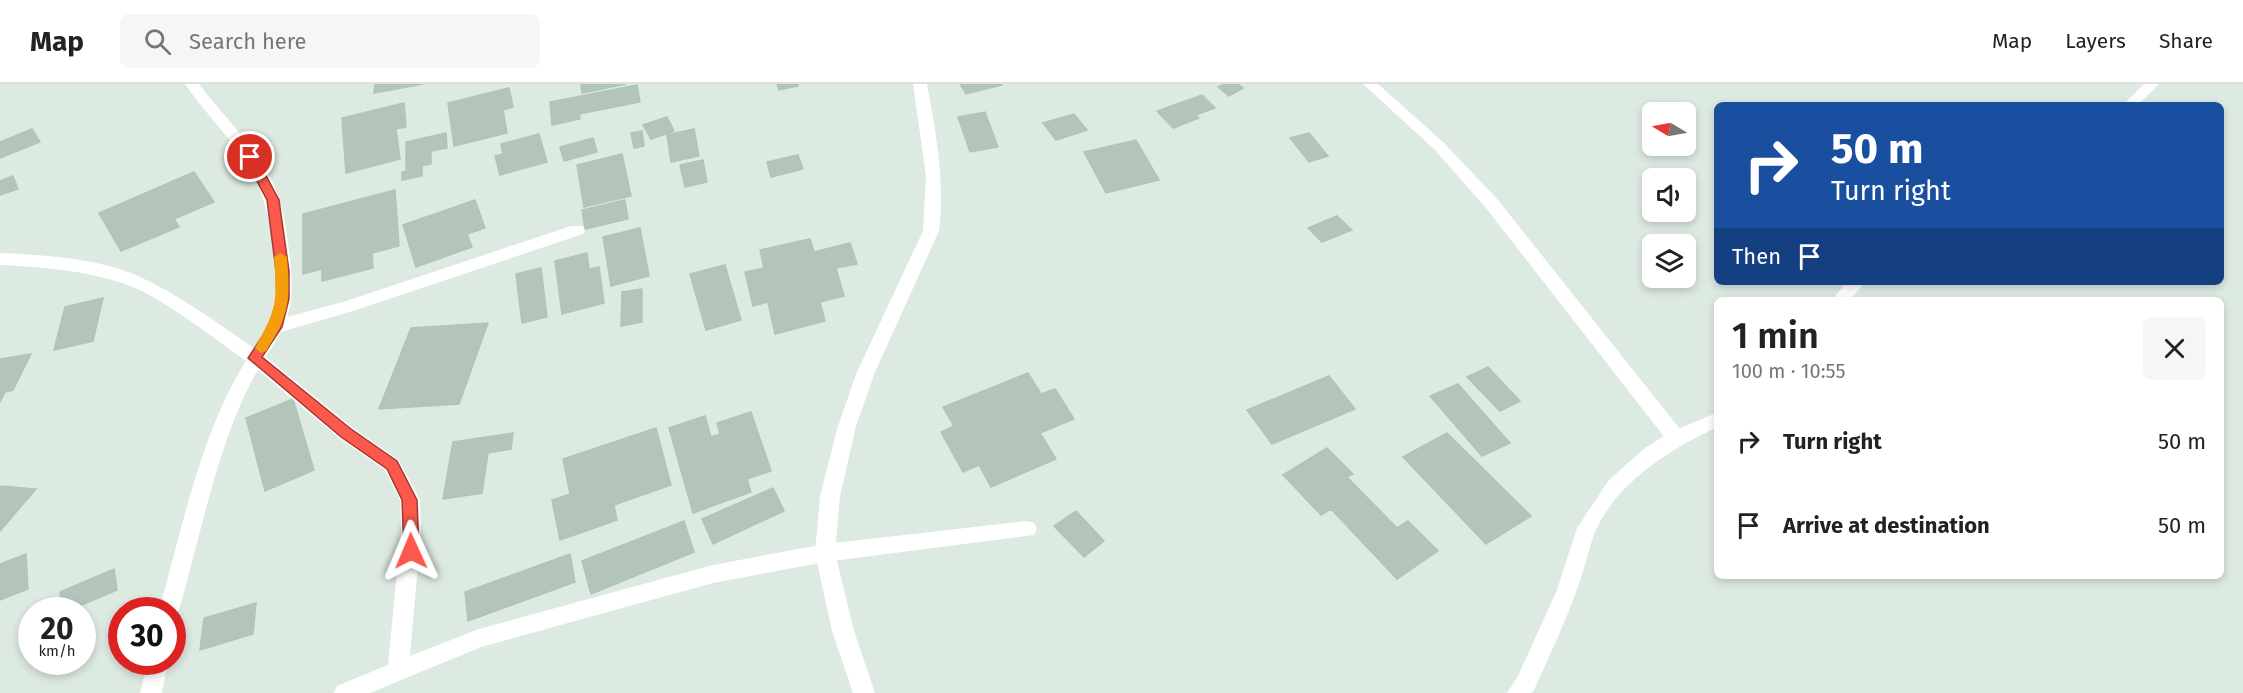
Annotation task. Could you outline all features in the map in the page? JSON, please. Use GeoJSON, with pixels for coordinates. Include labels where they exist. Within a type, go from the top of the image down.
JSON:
{"type":"FeatureCollection","features":[{"type":"Feature","properties":{"kind":"street"},"geometry":{"type":"LineString","coordinates":[[172,597],[234,398],[255,358],[275,327],[283,299],[282,271],[273,200],[259,169],[248,153],[192,84]]}},
{"type":"Feature","properties":{"kind":"street"},"geometry":{"type":"LineString","coordinates":[[864,693],[843,631],[825,553],[830,496],[847,426],[866,372],[931,231],[936,206],[935,179],[920,84]]}},
{"type":"Feature","properties":{"kind":"street"},"geometry":{"type":"LineString","coordinates":[[1370,84],[1439,146],[1492,204],[1676,438]]}},
{"type":"Feature","properties":{"kind":"street"},"geometry":{"type":"LineString","coordinates":[[2133,102],[2152,84]]}},
{"type":"Feature","properties":{"kind":"street"},"geometry":{"type":"LineString","coordinates":[[275,327],[350,306],[577,230]]}},
{"type":"Feature","properties":{"kind":"street"},"geometry":{"type":"LineString","coordinates":[[0,259],[62,262],[129,279],[182,309],[255,358],[346,433],[392,465],[402,480],[410,500],[411,551],[398,671]]}},
{"type":"Feature","properties":{"kind":"street"},"geometry":{"type":"LineString","coordinates":[[1843,297],[1854,285]]}},
{"type":"Feature","properties":{"kind":"street"},"geometry":{"type":"LineString","coordinates":[[1518,693],[1526,683],[1567,590],[1587,528],[1616,486],[1652,453],[1676,438],[1714,421]]}},
{"type":"Feature","properties":{"kind":"street"},"geometry":{"type":"LineString","coordinates":[[345,693],[478,638],[713,574],[825,553],[1027,529]]}},
{"type":"Feature","properties":{"kind":"street"},"geometry":{"type":"LineString","coordinates":[[151,693],[155,675]]}},
{"type":"Feature","properties":{"kind":"building"},"geometry":{"type":"Polygon","coordinates":[[[375,84],[423,84],[374,93],[375,84]]]}},
{"type":"Feature","properties":{"kind":"building"},"geometry":{"type":"Polygon","coordinates":[[[581,84],[626,84],[582,93],[581,84]]]}},
{"type":"Feature","properties":{"kind":"building"},"geometry":{"type":"Polygon","coordinates":[[[777,84],[798,84],[798,86],[779,90],[777,84]]]}},
{"type":"Feature","properties":{"kind":"building"},"geometry":{"type":"Polygon","coordinates":[[[960,84],[1002,84],[1002,85],[966,94],[960,84]]]}},
{"type":"Feature","properties":{"kind":"building"},"geometry":{"type":"Polygon","coordinates":[[[1224,84],[1238,84],[1243,88],[1229,96],[1218,87],[1224,84]]]}},
{"type":"Feature","properties":{"kind":"building"},"geometry":{"type":"Polygon","coordinates":[[[637,85],[640,102],[579,114],[580,119],[552,125],[550,102],[637,85]]]}},
{"type":"Feature","properties":{"kind":"building"},"geometry":{"type":"Polygon","coordinates":[[[509,88],[513,107],[503,110],[507,133],[454,146],[448,103],[509,88]]]}},
{"type":"Feature","properties":{"kind":"building"},"geometry":{"type":"Polygon","coordinates":[[[1202,95],[1215,108],[1196,115],[1199,118],[1173,128],[1157,111],[1202,95]]]}},
{"type":"Feature","properties":{"kind":"building"},"geometry":{"type":"Polygon","coordinates":[[[404,103],[406,127],[396,129],[400,159],[346,173],[342,118],[404,103]]]}},
{"type":"Feature","properties":{"kind":"building"},"geometry":{"type":"Polygon","coordinates":[[[985,112],[998,147],[970,152],[958,117],[985,112]]]}},
{"type":"Feature","properties":{"kind":"building"},"geometry":{"type":"Polygon","coordinates":[[[1074,114],[1087,130],[1056,140],[1043,123],[1074,114]]]}},
{"type":"Feature","properties":{"kind":"building"},"geometry":{"type":"Polygon","coordinates":[[[667,117],[674,131],[651,139],[643,125],[667,117]]]}},
{"type":"Feature","properties":{"kind":"building"},"geometry":{"type":"Polygon","coordinates":[[[32,129],[40,142],[0,158],[0,142],[32,129]]]}},
{"type":"Feature","properties":{"kind":"building"},"geometry":{"type":"Polygon","coordinates":[[[694,129],[699,156],[671,162],[667,135],[694,129]]]}},
{"type":"Feature","properties":{"kind":"building"},"geometry":{"type":"Polygon","coordinates":[[[642,131],[644,146],[634,148],[631,133],[642,131]]]}},
{"type":"Feature","properties":{"kind":"building"},"geometry":{"type":"Polygon","coordinates":[[[446,133],[447,148],[431,151],[431,164],[406,169],[406,142],[446,133]]]}},
{"type":"Feature","properties":{"kind":"building"},"geometry":{"type":"Polygon","coordinates":[[[1309,133],[1328,156],[1309,162],[1290,138],[1309,133]]]}},
{"type":"Feature","properties":{"kind":"building"},"geometry":{"type":"Polygon","coordinates":[[[539,134],[547,162],[500,175],[495,156],[503,154],[501,144],[539,134]]]}},
{"type":"Feature","properties":{"kind":"building"},"geometry":{"type":"Polygon","coordinates":[[[593,138],[597,152],[564,161],[560,147],[593,138]]]}},
{"type":"Feature","properties":{"kind":"building"},"geometry":{"type":"Polygon","coordinates":[[[1136,140],[1159,180],[1106,193],[1084,152],[1136,140]]]}},
{"type":"Feature","properties":{"kind":"building"},"geometry":{"type":"Polygon","coordinates":[[[622,154],[631,196],[584,207],[577,165],[622,154]]]}},
{"type":"Feature","properties":{"kind":"building"},"geometry":{"type":"Polygon","coordinates":[[[798,155],[803,169],[771,177],[767,162],[798,155]]]}},
{"type":"Feature","properties":{"kind":"building"},"geometry":{"type":"Polygon","coordinates":[[[703,160],[707,182],[685,187],[680,165],[703,160]]]}},
{"type":"Feature","properties":{"kind":"building"},"geometry":{"type":"Polygon","coordinates":[[[422,167],[422,176],[402,180],[402,172],[422,167]]]}},
{"type":"Feature","properties":{"kind":"building"},"geometry":{"type":"Polygon","coordinates":[[[194,172],[214,202],[174,219],[179,227],[121,251],[99,213],[194,172]]]}},
{"type":"Feature","properties":{"kind":"building"},"geometry":{"type":"Polygon","coordinates":[[[13,176],[18,189],[0,195],[0,181],[13,176]]]}},
{"type":"Feature","properties":{"kind":"building"},"geometry":{"type":"Polygon","coordinates":[[[395,190],[399,246],[372,253],[373,268],[322,281],[322,269],[303,274],[303,214],[395,190]]]}},
{"type":"Feature","properties":{"kind":"building"},"geometry":{"type":"Polygon","coordinates":[[[475,200],[485,228],[467,234],[472,247],[416,267],[403,225],[475,200]]]}},
{"type":"Feature","properties":{"kind":"building"},"geometry":{"type":"Polygon","coordinates":[[[625,200],[628,219],[585,229],[582,210],[625,200]]]}},
{"type":"Feature","properties":{"kind":"building"},"geometry":{"type":"Polygon","coordinates":[[[1337,216],[1352,230],[1322,242],[1308,228],[1337,216]]]}},
{"type":"Feature","properties":{"kind":"building"},"geometry":{"type":"Polygon","coordinates":[[[640,228],[649,276],[611,286],[603,237],[640,228]]]}},
{"type":"Feature","properties":{"kind":"building"},"geometry":{"type":"Polygon","coordinates":[[[810,239],[814,252],[850,243],[857,264],[836,268],[844,296],[820,302],[825,321],[775,334],[768,302],[753,306],[745,272],[764,268],[760,250],[810,239]]]}},
{"type":"Feature","properties":{"kind":"building"},"geometry":{"type":"Polygon","coordinates":[[[587,253],[589,269],[599,267],[604,303],[562,314],[555,261],[587,253]]]}},
{"type":"Feature","properties":{"kind":"building"},"geometry":{"type":"Polygon","coordinates":[[[725,265],[741,320],[706,330],[690,274],[725,265]]]}},
{"type":"Feature","properties":{"kind":"building"},"geometry":{"type":"Polygon","coordinates":[[[541,268],[547,317],[522,323],[516,274],[541,268]]]}},
{"type":"Feature","properties":{"kind":"building"},"geometry":{"type":"Polygon","coordinates":[[[642,289],[642,322],[621,326],[622,292],[642,289]]]}},
{"type":"Feature","properties":{"kind":"building"},"geometry":{"type":"Polygon","coordinates":[[[103,298],[93,341],[54,350],[65,307],[103,298]]]}},
{"type":"Feature","properties":{"kind":"building"},"geometry":{"type":"Polygon","coordinates":[[[488,323],[459,404],[379,409],[411,328],[488,323]]]}},
{"type":"Feature","properties":{"kind":"building"},"geometry":{"type":"Polygon","coordinates":[[[31,354],[13,390],[5,392],[0,402],[0,359],[31,354]]]}},
{"type":"Feature","properties":{"kind":"building"},"geometry":{"type":"Polygon","coordinates":[[[1488,367],[1520,401],[1500,411],[1467,377],[1488,367]]]}},
{"type":"Feature","properties":{"kind":"building"},"geometry":{"type":"Polygon","coordinates":[[[1028,373],[1041,394],[1055,389],[1074,419],[1040,433],[1056,459],[991,487],[979,465],[963,472],[941,432],[954,426],[943,407],[1028,373]]]}},
{"type":"Feature","properties":{"kind":"building"},"geometry":{"type":"Polygon","coordinates":[[[1329,376],[1355,409],[1272,444],[1247,410],[1329,376]]]}},
{"type":"Feature","properties":{"kind":"building"},"geometry":{"type":"Polygon","coordinates":[[[1458,384],[1510,443],[1482,456],[1430,396],[1458,384]]]}},
{"type":"Feature","properties":{"kind":"building"},"geometry":{"type":"Polygon","coordinates":[[[293,399],[314,470],[265,491],[246,418],[293,399]]]}},
{"type":"Feature","properties":{"kind":"building"},"geometry":{"type":"Polygon","coordinates":[[[751,412],[771,471],[747,479],[751,492],[693,513],[669,428],[705,416],[711,437],[720,434],[717,423],[751,412]]]}},
{"type":"Feature","properties":{"kind":"building"},"geometry":{"type":"Polygon","coordinates":[[[656,428],[671,485],[614,505],[617,520],[560,540],[552,500],[570,494],[563,459],[656,428]]]}},
{"type":"Feature","properties":{"kind":"building"},"geometry":{"type":"Polygon","coordinates":[[[513,433],[511,449],[488,453],[482,493],[443,499],[453,442],[513,433]]]}},
{"type":"Feature","properties":{"kind":"building"},"geometry":{"type":"Polygon","coordinates":[[[1447,433],[1531,516],[1486,544],[1403,457],[1447,433]]]}},
{"type":"Feature","properties":{"kind":"building"},"geometry":{"type":"Polygon","coordinates":[[[1327,448],[1353,474],[1347,477],[1397,528],[1408,521],[1438,551],[1397,579],[1331,509],[1321,515],[1283,475],[1327,448]]]}},
{"type":"Feature","properties":{"kind":"building"},"geometry":{"type":"Polygon","coordinates":[[[0,487],[36,489],[0,531],[0,487]]]}},
{"type":"Feature","properties":{"kind":"building"},"geometry":{"type":"Polygon","coordinates":[[[773,488],[784,511],[713,544],[702,519],[773,488]]]}},
{"type":"Feature","properties":{"kind":"building"},"geometry":{"type":"Polygon","coordinates":[[[1076,511],[1104,541],[1084,557],[1054,526],[1076,511]]]}},
{"type":"Feature","properties":{"kind":"building"},"geometry":{"type":"Polygon","coordinates":[[[684,521],[694,552],[591,594],[582,561],[684,521]]]}},
{"type":"Feature","properties":{"kind":"building"},"geometry":{"type":"Polygon","coordinates":[[[26,554],[28,589],[0,600],[0,564],[26,554]]]}},
{"type":"Feature","properties":{"kind":"building"},"geometry":{"type":"Polygon","coordinates":[[[570,554],[575,582],[468,621],[465,592],[570,554]]]}},
{"type":"Feature","properties":{"kind":"building"},"geometry":{"type":"Polygon","coordinates":[[[114,569],[117,590],[96,599],[96,597],[61,597],[60,592],[114,569]]]}},
{"type":"Feature","properties":{"kind":"building"},"geometry":{"type":"Polygon","coordinates":[[[256,603],[253,634],[200,650],[204,618],[256,603]]]}},
{"type":"Feature","properties":{"kind":"slow traffic"},"geometry":{"type":"LineString","coordinates":[[261,348],[275,327],[283,299],[280,257]]}},
{"type":"Feature","properties":{"kind":"route"},"geometry":{"type":"LineString","coordinates":[[250,157],[259,169],[273,200],[282,271],[283,299],[275,327],[255,358],[308,399],[346,433],[392,465],[402,480],[410,500],[411,551]]}}]}
